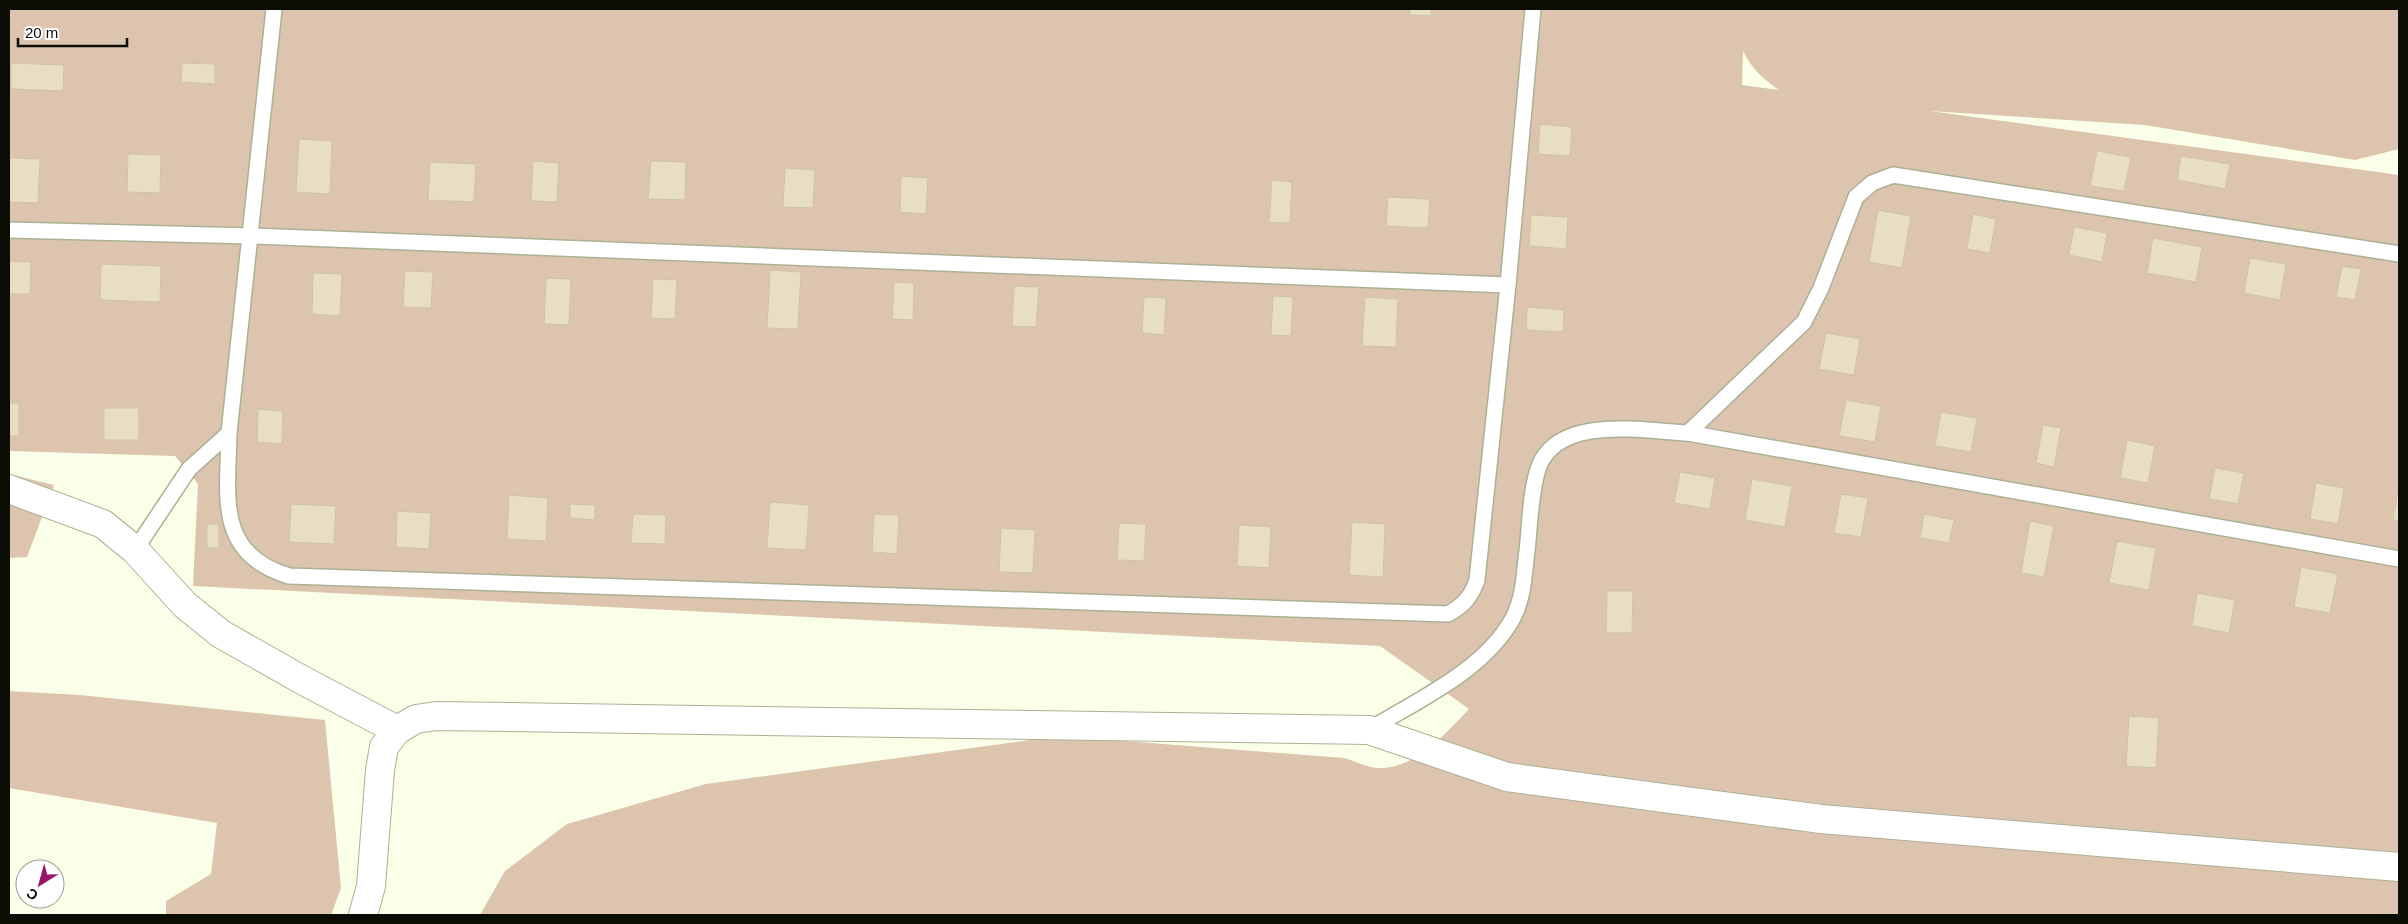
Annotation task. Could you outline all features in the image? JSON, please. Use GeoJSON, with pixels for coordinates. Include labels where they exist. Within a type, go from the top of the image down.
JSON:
{"type":"FeatureCollection","features":[{"type":"Feature","properties":{"kind":"street"},"geometry":{"type":"LineString","coordinates":[[9,489],[103,524],[135,550],[185,605],[221,634],[304,682],[398,730]]}},
{"type":"Feature","properties":{"kind":"street"},"geometry":{"type":"LineString","coordinates":[[363,915],[371,886],[380,770],[384,747],[398,730],[416,719],[436,716],[1369,730],[1507,777],[1821,819],[2399,867]]}},
{"type":"Feature","properties":{"kind":"lane"},"geometry":{"type":"LineString","coordinates":[[274,9],[229,433],[228,509],[234,533],[248,556],[270,570],[289,576],[1448,614],[1462,606],[1472,595],[1477,580],[1508,285],[1533,9]]}},
{"type":"Feature","properties":{"kind":"lane"},"geometry":{"type":"LineString","coordinates":[[1688,433],[1804,322],[1821,288],[1856,197],[1872,183],[1893,175],[2399,254]]}},
{"type":"Feature","properties":{"kind":"lane"},"geometry":{"type":"LineString","coordinates":[[9,230],[251,236],[1508,285]]}},
{"type":"Feature","properties":{"kind":"lane"},"geometry":{"type":"LineString","coordinates":[[1369,730],[1474,665],[1495,645],[1513,617],[1522,596],[1534,486],[1538,467],[1551,448],[1569,435],[1591,429],[1688,433],[2399,559]]}},
{"type":"Feature","properties":{"kind":"lane"},"geometry":{"type":"LineString","coordinates":[[135,550],[190,469],[229,433]]}},
{"type":"Feature","properties":{"kind":"shaded area"},"geometry":{"type":"Polygon","coordinates":[[[9,9],[2399,9],[2399,149],[2355,160],[2145,125],[1930,111],[2399,175],[2399,915],[480,915],[505,871],[567,824],[706,784],[1060,736],[1344,758],[1377,768],[1391,767],[1404,763],[1428,749],[1469,709],[1380,646],[193,586],[198,484],[175,456],[9,451],[9,9]],[[1743,51],[1742,85],[1779,90],[1758,73],[1743,51]]]}},
{"type":"Feature","properties":{"kind":"shaded area"},"geometry":{"type":"Polygon","coordinates":[[[9,474],[54,485],[27,557],[9,558],[9,474]]]}},
{"type":"Feature","properties":{"kind":"shaded area"},"geometry":{"type":"Polygon","coordinates":[[[9,691],[80,695],[325,720],[341,888],[331,915],[166,915],[166,901],[211,874],[217,823],[9,788],[9,691]]]}},
{"type":"Feature","properties":{"kind":"building"},"geometry":{"type":"Polygon","coordinates":[[[1410,9],[1431,9],[1431,16],[1409,15],[1410,9]]]}},
{"type":"Feature","properties":{"kind":"building"},"geometry":{"type":"Polygon","coordinates":[[[11,63],[64,65],[63,91],[11,89],[11,63]]]}},
{"type":"Feature","properties":{"kind":"building"},"geometry":{"type":"Polygon","coordinates":[[[182,63],[215,64],[215,84],[181,82],[182,63]]]}},
{"type":"Feature","properties":{"kind":"building"},"geometry":{"type":"Polygon","coordinates":[[[1540,124],[1572,127],[1570,156],[1538,154],[1540,124]]]}},
{"type":"Feature","properties":{"kind":"building"},"geometry":{"type":"Polygon","coordinates":[[[299,139],[332,141],[330,194],[296,192],[299,139]]]}},
{"type":"Feature","properties":{"kind":"building"},"geometry":{"type":"Polygon","coordinates":[[[2097,151],[2131,157],[2124,191],[2090,186],[2097,151]]]}},
{"type":"Feature","properties":{"kind":"building"},"geometry":{"type":"Polygon","coordinates":[[[128,154],[161,155],[160,193],[127,192],[128,154]]]}},
{"type":"Feature","properties":{"kind":"building"},"geometry":{"type":"Polygon","coordinates":[[[2181,156],[2230,164],[2225,189],[2177,180],[2181,156]]]}},
{"type":"Feature","properties":{"kind":"building"},"geometry":{"type":"Polygon","coordinates":[[[9,158],[40,159],[38,203],[9,202],[9,158]]]}},
{"type":"Feature","properties":{"kind":"building"},"geometry":{"type":"Polygon","coordinates":[[[533,161],[559,163],[557,202],[531,201],[533,161]]]}},
{"type":"Feature","properties":{"kind":"building"},"geometry":{"type":"Polygon","coordinates":[[[651,161],[686,162],[685,200],[648,199],[651,161]]]}},
{"type":"Feature","properties":{"kind":"building"},"geometry":{"type":"Polygon","coordinates":[[[430,162],[476,164],[474,202],[428,200],[430,162]]]}},
{"type":"Feature","properties":{"kind":"building"},"geometry":{"type":"Polygon","coordinates":[[[785,168],[815,170],[813,208],[783,207],[785,168]]]}},
{"type":"Feature","properties":{"kind":"building"},"geometry":{"type":"Polygon","coordinates":[[[901,176],[928,178],[926,214],[900,212],[901,176]]]}},
{"type":"Feature","properties":{"kind":"building"},"geometry":{"type":"Polygon","coordinates":[[[1272,180],[1292,182],[1290,223],[1269,222],[1272,180]]]}},
{"type":"Feature","properties":{"kind":"building"},"geometry":{"type":"Polygon","coordinates":[[[1388,197],[1430,199],[1428,228],[1386,226],[1388,197]]]}},
{"type":"Feature","properties":{"kind":"building"},"geometry":{"type":"Polygon","coordinates":[[[1878,210],[1911,216],[1902,268],[1869,262],[1878,210]]]}},
{"type":"Feature","properties":{"kind":"building"},"geometry":{"type":"Polygon","coordinates":[[[1973,214],[1996,219],[1990,253],[1967,249],[1973,214]]]}},
{"type":"Feature","properties":{"kind":"building"},"geometry":{"type":"Polygon","coordinates":[[[1531,215],[1568,217],[1566,249],[1529,246],[1531,215]]]}},
{"type":"Feature","properties":{"kind":"building"},"geometry":{"type":"Polygon","coordinates":[[[2074,227],[2107,233],[2102,262],[2069,255],[2074,227]]]}},
{"type":"Feature","properties":{"kind":"building"},"geometry":{"type":"Polygon","coordinates":[[[2153,238],[2202,247],[2196,282],[2147,273],[2153,238]]]}},
{"type":"Feature","properties":{"kind":"building"},"geometry":{"type":"Polygon","coordinates":[[[2250,258],[2286,264],[2280,300],[2244,293],[2250,258]]]}},
{"type":"Feature","properties":{"kind":"building"},"geometry":{"type":"Polygon","coordinates":[[[9,261],[31,262],[30,294],[9,294],[9,261]]]}},
{"type":"Feature","properties":{"kind":"building"},"geometry":{"type":"Polygon","coordinates":[[[101,264],[161,266],[160,302],[100,300],[101,264]]]}},
{"type":"Feature","properties":{"kind":"building"},"geometry":{"type":"Polygon","coordinates":[[[2342,266],[2361,269],[2355,300],[2336,297],[2342,266]]]}},
{"type":"Feature","properties":{"kind":"building"},"geometry":{"type":"Polygon","coordinates":[[[770,270],[801,272],[798,329],[767,328],[770,270]]]}},
{"type":"Feature","properties":{"kind":"building"},"geometry":{"type":"Polygon","coordinates":[[[405,271],[433,272],[431,308],[403,307],[405,271]]]}},
{"type":"Feature","properties":{"kind":"building"},"geometry":{"type":"Polygon","coordinates":[[[313,273],[342,274],[340,316],[312,314],[313,273]]]}},
{"type":"Feature","properties":{"kind":"building"},"geometry":{"type":"Polygon","coordinates":[[[546,278],[571,279],[569,325],[544,324],[546,278]]]}},
{"type":"Feature","properties":{"kind":"building"},"geometry":{"type":"Polygon","coordinates":[[[653,279],[677,280],[675,319],[651,318],[653,279]]]}},
{"type":"Feature","properties":{"kind":"building"},"geometry":{"type":"Polygon","coordinates":[[[894,282],[914,283],[913,320],[892,319],[894,282]]]}},
{"type":"Feature","properties":{"kind":"building"},"geometry":{"type":"Polygon","coordinates":[[[1014,286],[1039,287],[1036,327],[1012,326],[1014,286]]]}},
{"type":"Feature","properties":{"kind":"building"},"geometry":{"type":"Polygon","coordinates":[[[1273,296],[1293,297],[1291,336],[1271,335],[1273,296]]]}},
{"type":"Feature","properties":{"kind":"building"},"geometry":{"type":"Polygon","coordinates":[[[1144,297],[1166,298],[1164,335],[1142,333],[1144,297]]]}},
{"type":"Feature","properties":{"kind":"building"},"geometry":{"type":"Polygon","coordinates":[[[1365,297],[1398,299],[1396,347],[1362,346],[1365,297]]]}},
{"type":"Feature","properties":{"kind":"building"},"geometry":{"type":"Polygon","coordinates":[[[1527,307],[1564,310],[1563,332],[1526,330],[1527,307]]]}},
{"type":"Feature","properties":{"kind":"building"},"geometry":{"type":"Polygon","coordinates":[[[1826,333],[1860,339],[1854,375],[1819,369],[1826,333]]]}},
{"type":"Feature","properties":{"kind":"building"},"geometry":{"type":"Polygon","coordinates":[[[1846,400],[1881,406],[1875,442],[1839,436],[1846,400]]]}},
{"type":"Feature","properties":{"kind":"building"},"geometry":{"type":"Polygon","coordinates":[[[9,403],[19,403],[19,436],[9,436],[9,403]]]}},
{"type":"Feature","properties":{"kind":"building"},"geometry":{"type":"Polygon","coordinates":[[[104,408],[139,408],[139,440],[104,440],[104,408]]]}},
{"type":"Feature","properties":{"kind":"building"},"geometry":{"type":"Polygon","coordinates":[[[258,409],[283,411],[282,444],[257,442],[258,409]]]}},
{"type":"Feature","properties":{"kind":"building"},"geometry":{"type":"Polygon","coordinates":[[[1941,412],[1977,418],[1971,452],[1935,446],[1941,412]]]}},
{"type":"Feature","properties":{"kind":"building"},"geometry":{"type":"Polygon","coordinates":[[[2043,425],[2061,428],[2054,467],[2036,463],[2043,425]]]}},
{"type":"Feature","properties":{"kind":"building"},"geometry":{"type":"Polygon","coordinates":[[[2127,440],[2155,446],[2148,483],[2120,478],[2127,440]]]}},
{"type":"Feature","properties":{"kind":"building"},"geometry":{"type":"Polygon","coordinates":[[[2215,468],[2244,473],[2238,504],[2209,499],[2215,468]]]}},
{"type":"Feature","properties":{"kind":"building"},"geometry":{"type":"Polygon","coordinates":[[[1680,472],[1715,478],[1710,509],[1674,503],[1680,472]]]}},
{"type":"Feature","properties":{"kind":"building"},"geometry":{"type":"Polygon","coordinates":[[[1752,479],[1792,486],[1785,527],[1745,520],[1752,479]]]}},
{"type":"Feature","properties":{"kind":"building"},"geometry":{"type":"Polygon","coordinates":[[[2316,483],[2344,488],[2338,524],[2310,519],[2316,483]]]}},
{"type":"Feature","properties":{"kind":"building"},"geometry":{"type":"Polygon","coordinates":[[[2399,485],[2399,521],[2393,520],[2399,485]]]}},
{"type":"Feature","properties":{"kind":"building"},"geometry":{"type":"Polygon","coordinates":[[[1841,494],[1868,498],[1861,537],[1834,533],[1841,494]]]}},
{"type":"Feature","properties":{"kind":"building"},"geometry":{"type":"Polygon","coordinates":[[[509,495],[548,498],[546,541],[507,539],[509,495]]]}},
{"type":"Feature","properties":{"kind":"building"},"geometry":{"type":"Polygon","coordinates":[[[770,502],[809,505],[806,550],[767,548],[770,502]]]}},
{"type":"Feature","properties":{"kind":"building"},"geometry":{"type":"Polygon","coordinates":[[[291,504],[336,506],[334,544],[289,542],[291,504]]]}},
{"type":"Feature","properties":{"kind":"building"},"geometry":{"type":"Polygon","coordinates":[[[570,504],[595,505],[595,520],[570,518],[570,504]]]}},
{"type":"Feature","properties":{"kind":"building"},"geometry":{"type":"Polygon","coordinates":[[[397,511],[431,513],[429,549],[396,547],[397,511]]]}},
{"type":"Feature","properties":{"kind":"building"},"geometry":{"type":"Polygon","coordinates":[[[633,514],[666,515],[665,544],[631,543],[633,514]]]}},
{"type":"Feature","properties":{"kind":"building"},"geometry":{"type":"Polygon","coordinates":[[[874,514],[899,515],[897,554],[872,552],[874,514]]]}},
{"type":"Feature","properties":{"kind":"building"},"geometry":{"type":"Polygon","coordinates":[[[1924,514],[1954,520],[1949,543],[1920,538],[1924,514]]]}},
{"type":"Feature","properties":{"kind":"building"},"geometry":{"type":"Polygon","coordinates":[[[2030,521],[2054,526],[2044,577],[2021,573],[2030,521]]]}},
{"type":"Feature","properties":{"kind":"building"},"geometry":{"type":"Polygon","coordinates":[[[1352,522],[1385,524],[1383,577],[1349,575],[1352,522]]]}},
{"type":"Feature","properties":{"kind":"building"},"geometry":{"type":"Polygon","coordinates":[[[1119,523],[1146,524],[1144,561],[1117,560],[1119,523]]]}},
{"type":"Feature","properties":{"kind":"building"},"geometry":{"type":"Polygon","coordinates":[[[207,524],[219,524],[219,548],[207,548],[207,524]]]}},
{"type":"Feature","properties":{"kind":"building"},"geometry":{"type":"Polygon","coordinates":[[[1239,525],[1271,527],[1269,568],[1237,566],[1239,525]]]}},
{"type":"Feature","properties":{"kind":"building"},"geometry":{"type":"Polygon","coordinates":[[[1001,528],[1035,530],[1033,573],[999,572],[1001,528]]]}},
{"type":"Feature","properties":{"kind":"building"},"geometry":{"type":"Polygon","coordinates":[[[2117,541],[2156,548],[2149,590],[2109,583],[2117,541]]]}},
{"type":"Feature","properties":{"kind":"building"},"geometry":{"type":"Polygon","coordinates":[[[2301,567],[2338,574],[2330,613],[2294,607],[2301,567]]]}},
{"type":"Feature","properties":{"kind":"building"},"geometry":{"type":"Polygon","coordinates":[[[1607,591],[1633,591],[1632,633],[1606,633],[1607,591]]]}},
{"type":"Feature","properties":{"kind":"building"},"geometry":{"type":"Polygon","coordinates":[[[2197,593],[2235,600],[2229,633],[2192,626],[2197,593]]]}},
{"type":"Feature","properties":{"kind":"building"},"geometry":{"type":"Polygon","coordinates":[[[2129,716],[2159,718],[2156,768],[2126,766],[2129,716]]]}}]}
